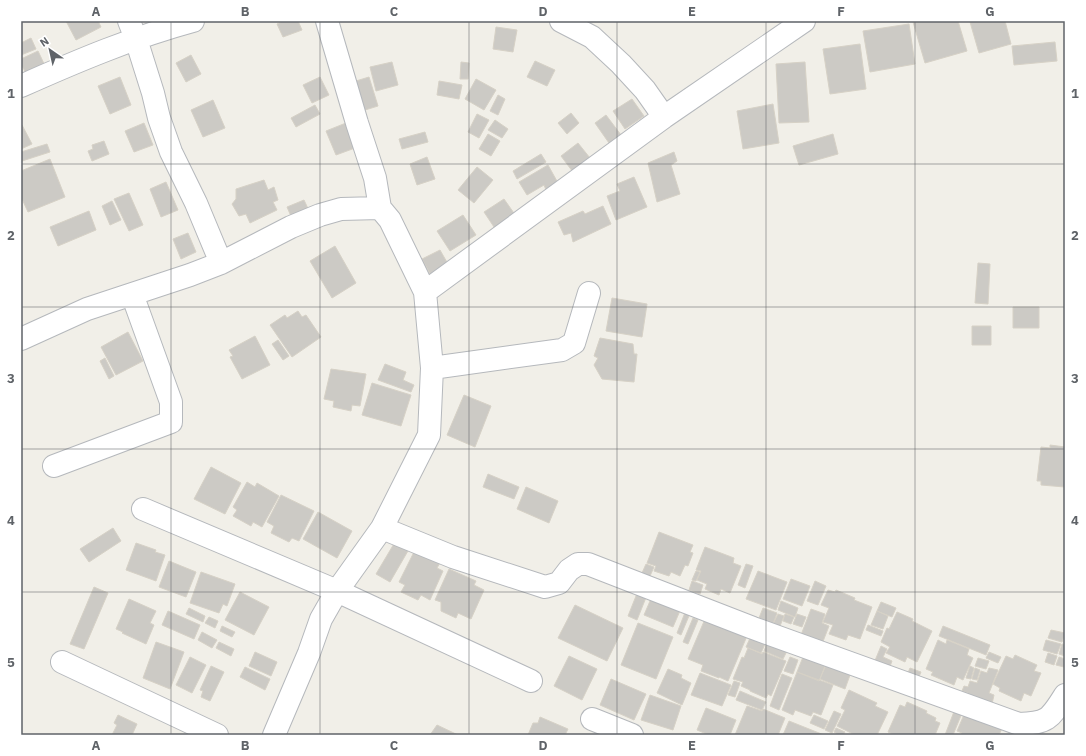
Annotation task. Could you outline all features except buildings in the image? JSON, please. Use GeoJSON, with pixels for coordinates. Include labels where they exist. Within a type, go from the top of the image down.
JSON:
{"type":"FeatureCollection","features":[{"type":"Feature","properties":{"kind":"street"},"geometry":{"type":"LineString","coordinates":[[274,735],[309,653],[321,619],[337,591],[382,528],[429,435],[432,368],[425,292],[390,220],[380,208],[375,178],[327,21]]}},
{"type":"Feature","properties":{"kind":"street"},"geometry":{"type":"LineString","coordinates":[[561,21],[592,37],[621,64],[644,90],[664,117]]}},
{"type":"Feature","properties":{"kind":"street"},"geometry":{"type":"LineString","coordinates":[[425,292],[664,117],[804,21]]}},
{"type":"Feature","properties":{"kind":"street"},"geometry":{"type":"LineString","coordinates":[[21,86],[59,69],[133,30],[185,22]]}},
{"type":"Feature","properties":{"kind":"street"},"geometry":{"type":"LineString","coordinates":[[133,30],[153,93],[159,118],[171,152],[196,203],[221,263]]}},
{"type":"Feature","properties":{"kind":"street"},"geometry":{"type":"LineString","coordinates":[[21,339],[87,309],[190,275],[221,263],[291,227],[320,215],[341,209],[380,208]]}},
{"type":"Feature","properties":{"kind":"street"},"geometry":{"type":"LineString","coordinates":[[432,368],[562,350],[574,343],[589,293]]}},
{"type":"Feature","properties":{"kind":"street"},"geometry":{"type":"LineString","coordinates":[[54,466],[172,422],[171,402],[132,294]]}},
{"type":"Feature","properties":{"kind":"street"},"geometry":{"type":"LineString","coordinates":[[143,509],[337,591],[531,680]]}},
{"type":"Feature","properties":{"kind":"street"},"geometry":{"type":"LineString","coordinates":[[382,528],[453,557],[545,587],[559,583],[569,570],[578,564],[588,564],[1017,729],[1036,724],[1051,717],[1065,695]]}},
{"type":"Feature","properties":{"kind":"street"},"geometry":{"type":"LineString","coordinates":[[62,662],[217,735]]}},
{"type":"Feature","properties":{"kind":"street"},"geometry":{"type":"LineString","coordinates":[[592,719],[632,735]]}}]}
